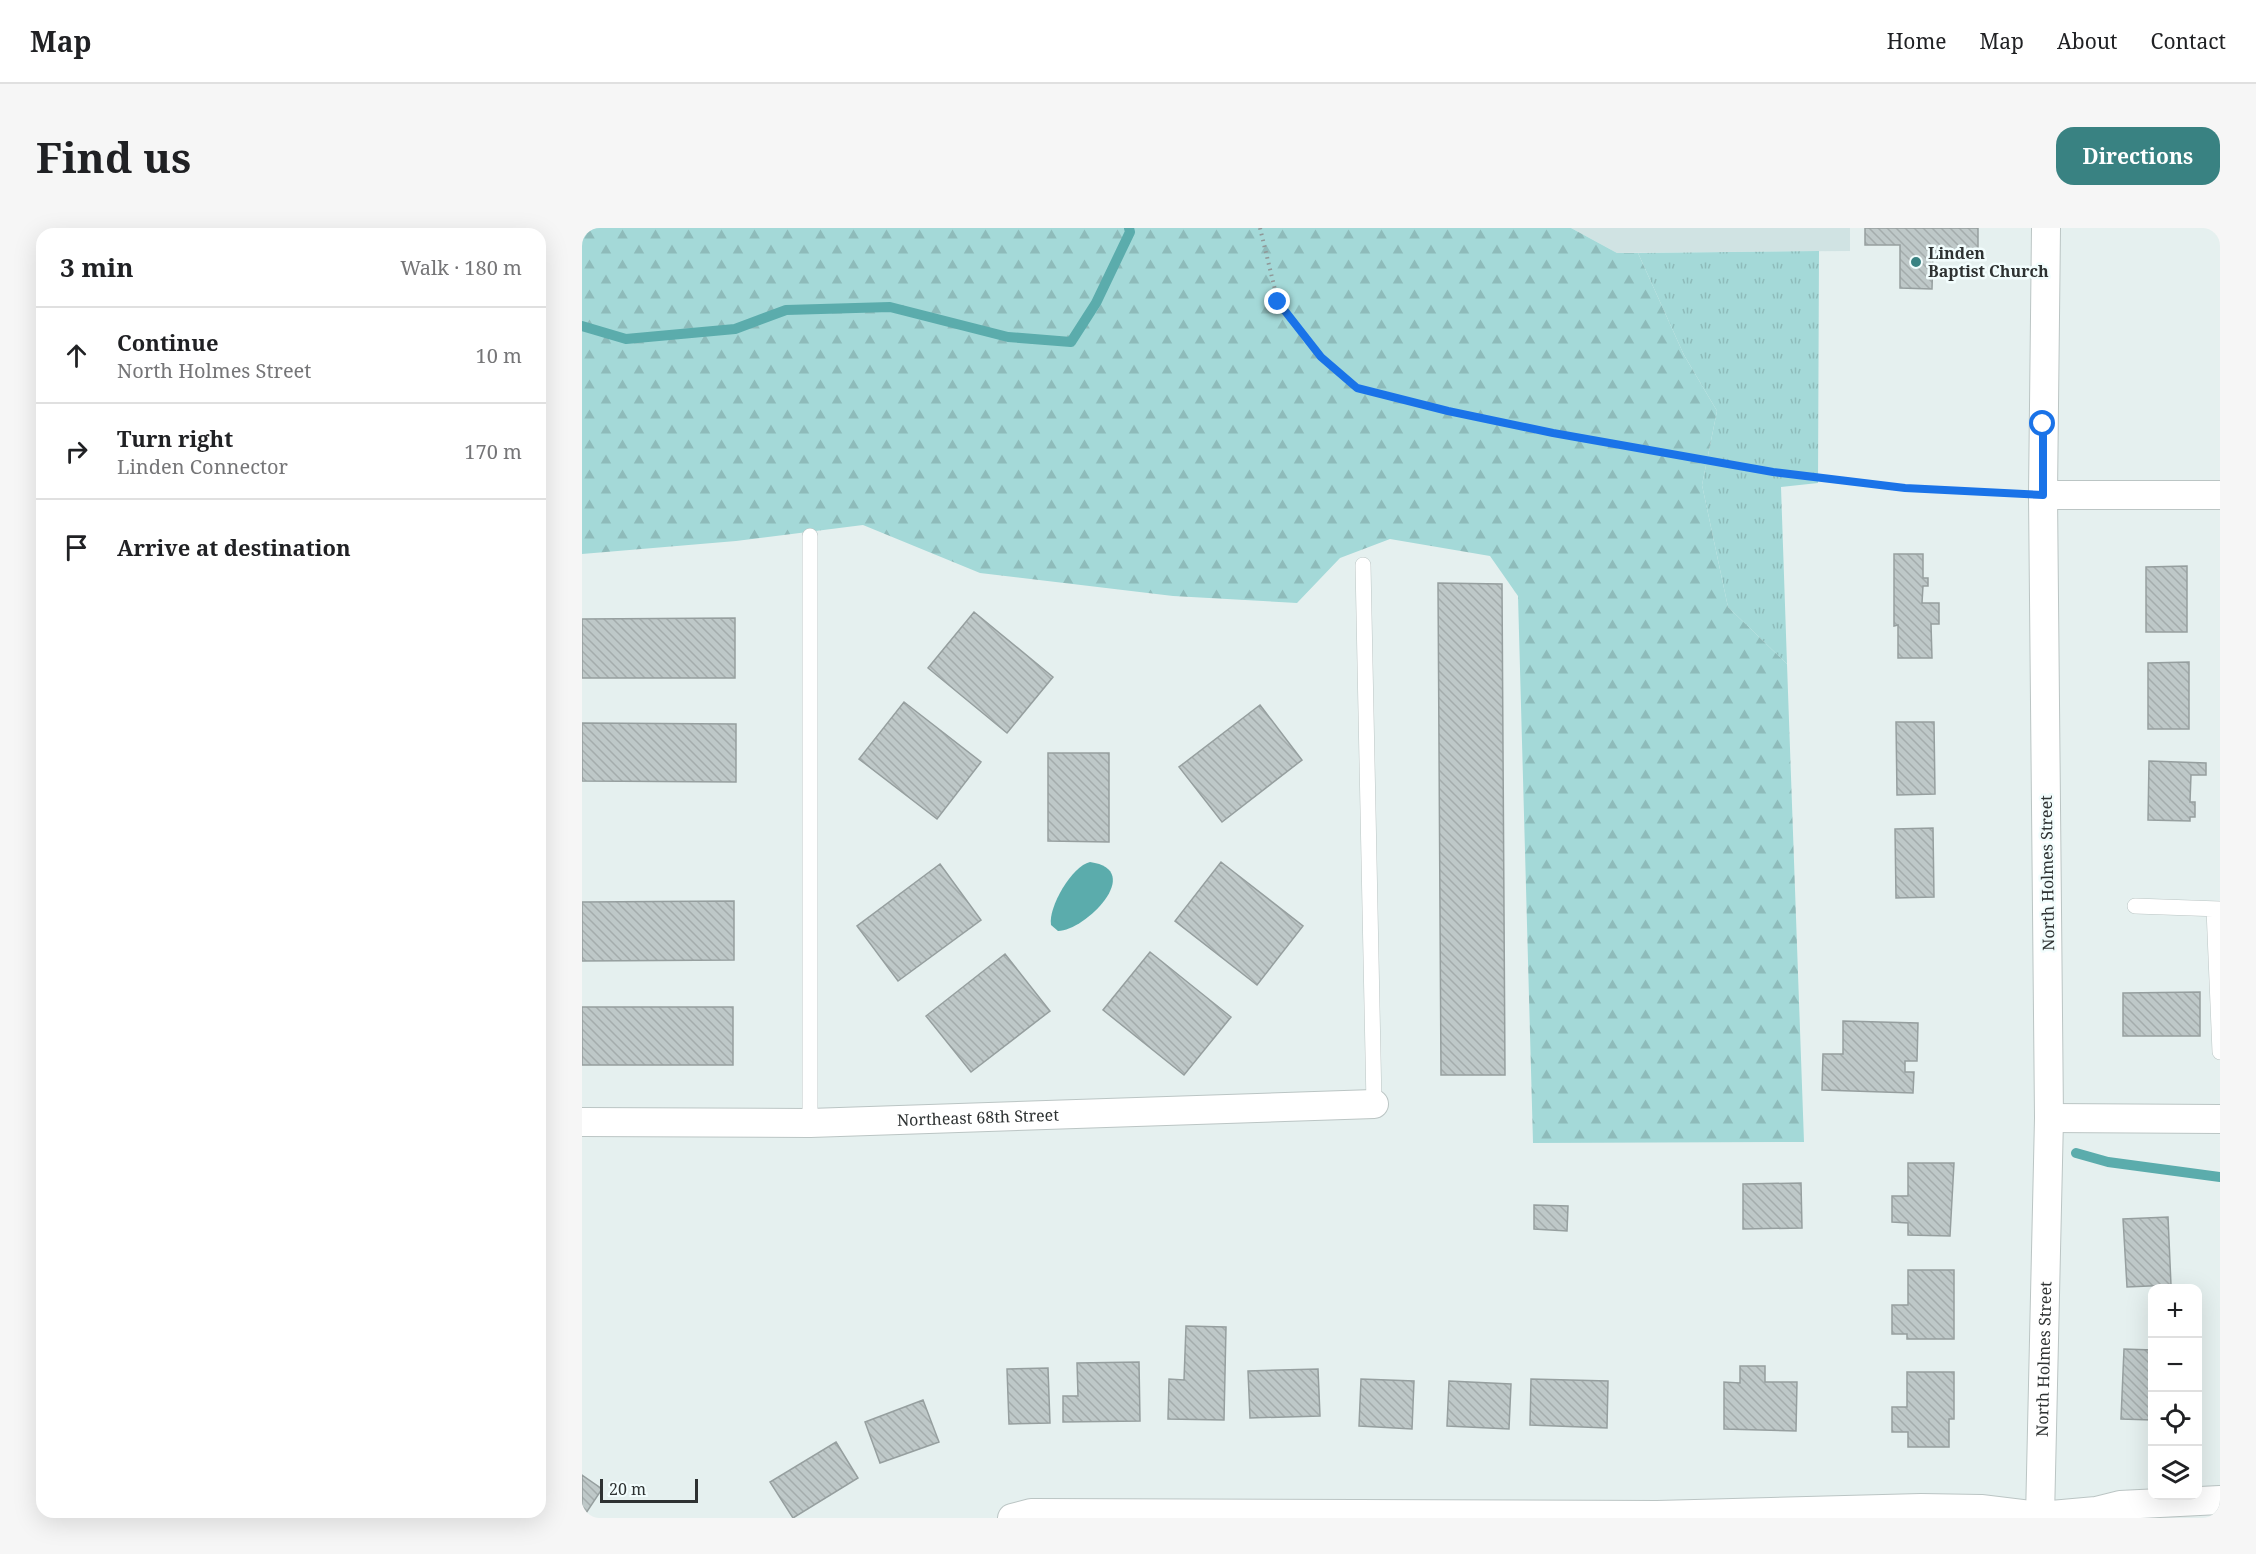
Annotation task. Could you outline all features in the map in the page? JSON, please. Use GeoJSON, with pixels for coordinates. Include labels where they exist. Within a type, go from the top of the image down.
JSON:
{"type":"FeatureCollection","features":[{"type":"Feature","properties":{"kind":"street","name":"North Holmes Street"},"geometry":{"type":"LineString","coordinates":[[2040,1517],[2049,1118],[2043,495],[2046,228]]}},
{"type":"Feature","properties":{"kind":"street"},"geometry":{"type":"LineString","coordinates":[[2043,495],[2220,495]]}},
{"type":"Feature","properties":{"kind":"street","name":"Northeast 68th Street"},"geometry":{"type":"LineString","coordinates":[[582,1122],[810,1123],[1374,1104]]}},
{"type":"Feature","properties":{"kind":"street"},"geometry":{"type":"LineString","coordinates":[[2049,1118],[2220,1119]]}},
{"type":"Feature","properties":{"kind":"street"},"geometry":{"type":"LineString","coordinates":[[1012,1518],[1032,1513],[1657,1515],[1921,1508],[1981,1509],[2040,1517],[2120,1505],[2220,1500]]}},
{"type":"Feature","properties":{"kind":"lane"},"geometry":{"type":"LineString","coordinates":[[810,536],[810,1123]]}},
{"type":"Feature","properties":{"kind":"lane"},"geometry":{"type":"LineString","coordinates":[[1363,566],[1374,1104]]}},
{"type":"Feature","properties":{"kind":"lane"},"geometry":{"type":"LineString","coordinates":[[2135,906],[2217,909],[2220,1052]]}},
{"type":"Feature","properties":{"kind":"path"},"geometry":{"type":"LineString","coordinates":[[1260,228],[1278,302],[1321,357],[1357,388],[1448,411],[1553,433],[1773,472],[1905,488],[2043,495]]}},
{"type":"Feature","properties":{"kind":"shaded area"},"geometry":{"type":"Polygon","coordinates":[[[1571,228],[1850,228],[1850,251],[1617,253],[1571,228]]]}},
{"type":"Feature","properties":{"kind":"shaded area"},"geometry":{"type":"Polygon","coordinates":[[[1090,862],[1106,867],[1112,876],[1112,887],[1105,900],[1095,911],[1082,921],[1058,931],[1051,925],[1057,898],[1076,871],[1090,862]]]}},
{"type":"Feature","properties":{"kind":"green space"},"geometry":{"type":"Polygon","coordinates":[[[582,228],[1571,228],[1617,253],[1638,253],[1684,355],[1717,411],[1702,485],[1728,607],[1787,664],[1804,1142],[1533,1143],[1518,596],[1490,556],[1390,539],[1340,558],[1297,603],[1173,596],[980,573],[863,525],[736,541],[582,554],[582,228]]]}},
{"type":"Feature","properties":{"kind":"green space"},"geometry":{"type":"Polygon","coordinates":[[[1819,251],[1818,483],[1781,487],[1787,664],[1728,607],[1702,485],[1717,411],[1684,355],[1638,253],[1819,251]]]}},
{"type":"Feature","properties":{"kind":"building","name":"Linden Baptist Church"},"geometry":{"type":"Polygon","coordinates":[[[1865,228],[1978,228],[1978,255],[1933,254],[1932,289],[1900,288],[1900,245],[1865,245],[1865,228]]]}},
{"type":"Feature","properties":{"kind":"building"},"geometry":{"type":"Polygon","coordinates":[[[1894,554],[1923,554],[1923,578],[1928,578],[1928,586],[1923,586],[1922,603],[1939,603],[1939,624],[1931,624],[1932,658],[1898,658],[1898,625],[1894,626],[1894,554]]]}},
{"type":"Feature","properties":{"kind":"building"},"geometry":{"type":"Polygon","coordinates":[[[2187,566],[2187,632],[2146,632],[2146,567],[2187,566]]]}},
{"type":"Feature","properties":{"kind":"building"},"geometry":{"type":"Polygon","coordinates":[[[1438,583],[1502,584],[1505,1075],[1441,1075],[1438,583]]]}},
{"type":"Feature","properties":{"kind":"building"},"geometry":{"type":"Polygon","coordinates":[[[974,612],[1053,677],[1007,733],[928,668],[974,612]]]}},
{"type":"Feature","properties":{"kind":"building"},"geometry":{"type":"Polygon","coordinates":[[[735,618],[735,678],[582,678],[582,619],[735,618]]]}},
{"type":"Feature","properties":{"kind":"building"},"geometry":{"type":"Polygon","coordinates":[[[2189,662],[2189,729],[2148,729],[2148,663],[2189,662]]]}},
{"type":"Feature","properties":{"kind":"building"},"geometry":{"type":"Polygon","coordinates":[[[904,702],[981,762],[937,819],[859,759],[904,702]]]}},
{"type":"Feature","properties":{"kind":"building"},"geometry":{"type":"Polygon","coordinates":[[[1260,705],[1302,760],[1222,822],[1179,767],[1260,705]]]}},
{"type":"Feature","properties":{"kind":"building"},"geometry":{"type":"Polygon","coordinates":[[[1896,722],[1934,722],[1935,794],[1897,795],[1896,722]]]}},
{"type":"Feature","properties":{"kind":"building"},"geometry":{"type":"Polygon","coordinates":[[[582,723],[736,724],[736,782],[582,781],[582,723]]]}},
{"type":"Feature","properties":{"kind":"building"},"geometry":{"type":"Polygon","coordinates":[[[1048,753],[1109,753],[1109,842],[1048,841],[1048,753]]]}},
{"type":"Feature","properties":{"kind":"building"},"geometry":{"type":"Polygon","coordinates":[[[2149,761],[2206,763],[2206,775],[2191,775],[2190,802],[2195,802],[2195,817],[2190,817],[2190,821],[2148,820],[2149,761]]]}},
{"type":"Feature","properties":{"kind":"building"},"geometry":{"type":"Polygon","coordinates":[[[1933,828],[1934,897],[1896,898],[1895,829],[1933,828]]]}},
{"type":"Feature","properties":{"kind":"building"},"geometry":{"type":"Polygon","coordinates":[[[1221,862],[1303,926],[1257,985],[1175,921],[1221,862]]]}},
{"type":"Feature","properties":{"kind":"building"},"geometry":{"type":"Polygon","coordinates":[[[940,864],[981,920],[898,981],[857,926],[940,864]]]}},
{"type":"Feature","properties":{"kind":"building"},"geometry":{"type":"Polygon","coordinates":[[[734,901],[734,960],[582,961],[582,902],[734,901]]]}},
{"type":"Feature","properties":{"kind":"building"},"geometry":{"type":"Polygon","coordinates":[[[1150,952],[1231,1017],[1184,1075],[1103,1010],[1150,952]]]}},
{"type":"Feature","properties":{"kind":"building"},"geometry":{"type":"Polygon","coordinates":[[[1005,954],[1050,1011],[971,1072],[926,1016],[1005,954]]]}},
{"type":"Feature","properties":{"kind":"building"},"geometry":{"type":"Polygon","coordinates":[[[2200,992],[2200,1036],[2123,1036],[2123,993],[2200,992]]]}},
{"type":"Feature","properties":{"kind":"building"},"geometry":{"type":"Polygon","coordinates":[[[582,1007],[733,1007],[733,1065],[582,1065],[582,1007]]]}},
{"type":"Feature","properties":{"kind":"building"},"geometry":{"type":"Polygon","coordinates":[[[1843,1021],[1918,1023],[1917,1061],[1905,1061],[1905,1072],[1914,1072],[1913,1093],[1822,1090],[1823,1054],[1843,1054],[1843,1021]]]}},
{"type":"Feature","properties":{"kind":"building"},"geometry":{"type":"Polygon","coordinates":[[[1908,1163],[1954,1163],[1950,1236],[1908,1235],[1908,1223],[1892,1222],[1892,1196],[1908,1196],[1908,1163]]]}},
{"type":"Feature","properties":{"kind":"building"},"geometry":{"type":"Polygon","coordinates":[[[1801,1183],[1802,1228],[1743,1229],[1743,1184],[1801,1183]]]}},
{"type":"Feature","properties":{"kind":"building"},"geometry":{"type":"Polygon","coordinates":[[[1534,1205],[1568,1206],[1567,1231],[1534,1229],[1534,1205]]]}},
{"type":"Feature","properties":{"kind":"building"},"geometry":{"type":"Polygon","coordinates":[[[2168,1217],[2171,1284],[2127,1287],[2123,1219],[2168,1217]]]}},
{"type":"Feature","properties":{"kind":"building"},"geometry":{"type":"Polygon","coordinates":[[[1908,1270],[1954,1270],[1954,1339],[1907,1339],[1907,1334],[1892,1334],[1892,1305],[1908,1305],[1908,1270]]]}},
{"type":"Feature","properties":{"kind":"building"},"geometry":{"type":"Polygon","coordinates":[[[1186,1326],[1226,1327],[1224,1420],[1168,1419],[1169,1379],[1184,1380],[1186,1326]]]}},
{"type":"Feature","properties":{"kind":"building"},"geometry":{"type":"Polygon","coordinates":[[[2124,1349],[2148,1350],[2148,1420],[2121,1419],[2124,1349]]]}},
{"type":"Feature","properties":{"kind":"building"},"geometry":{"type":"Polygon","coordinates":[[[1139,1362],[1140,1421],[1063,1422],[1063,1396],[1078,1396],[1077,1363],[1139,1362]]]}},
{"type":"Feature","properties":{"kind":"building"},"geometry":{"type":"Polygon","coordinates":[[[1740,1366],[1765,1366],[1765,1382],[1797,1382],[1796,1431],[1724,1429],[1724,1382],[1740,1383],[1740,1366]]]}},
{"type":"Feature","properties":{"kind":"building"},"geometry":{"type":"Polygon","coordinates":[[[1048,1368],[1050,1423],[1009,1424],[1007,1369],[1048,1368]]]}},
{"type":"Feature","properties":{"kind":"building"},"geometry":{"type":"Polygon","coordinates":[[[1318,1369],[1320,1416],[1250,1418],[1248,1371],[1318,1369]]]}},
{"type":"Feature","properties":{"kind":"building"},"geometry":{"type":"Polygon","coordinates":[[[1907,1372],[1954,1372],[1954,1419],[1949,1419],[1949,1447],[1908,1447],[1908,1432],[1892,1432],[1892,1407],[1907,1407],[1907,1372]]]}},
{"type":"Feature","properties":{"kind":"building"},"geometry":{"type":"Polygon","coordinates":[[[1361,1379],[1414,1381],[1412,1429],[1359,1426],[1361,1379]]]}},
{"type":"Feature","properties":{"kind":"building"},"geometry":{"type":"Polygon","coordinates":[[[1531,1379],[1608,1381],[1607,1428],[1530,1425],[1531,1379]]]}},
{"type":"Feature","properties":{"kind":"building"},"geometry":{"type":"Polygon","coordinates":[[[1449,1381],[1511,1384],[1509,1429],[1447,1426],[1449,1381]]]}},
{"type":"Feature","properties":{"kind":"building"},"geometry":{"type":"Polygon","coordinates":[[[923,1400],[939,1442],[880,1463],[865,1422],[923,1400]]]}},
{"type":"Feature","properties":{"kind":"building"},"geometry":{"type":"Polygon","coordinates":[[[836,1442],[858,1478],[793,1518],[770,1482],[836,1442]]]}},
{"type":"Feature","properties":{"kind":"building"},"geometry":{"type":"Polygon","coordinates":[[[582,1475],[602,1489],[584,1516],[587,1518],[582,1518],[582,1475]]]}},
{"type":"Feature","properties":{"kind":"waterway"},"geometry":{"type":"LineString","coordinates":[[582,326],[626,339],[735,329],[786,310],[890,307],[1008,337],[1071,342],[1096,303],[1130,232],[1129,228]]}},
{"type":"Feature","properties":{"kind":"waterway"},"geometry":{"type":"LineString","coordinates":[[2076,1153],[2108,1162],[2220,1177]]}},
{"type":"Feature","properties":{"kind":"place","name":"Linden Baptist Church"},"geometry":{"type":"Point","coordinates":[1916,262]}},
{"type":"Feature","properties":{"kind":"route"},"geometry":{"type":"LineString","coordinates":[[1278,302],[1321,357],[1357,388],[1448,411],[1553,433],[1773,472],[1905,488],[2043,495],[2043,424]]}}]}
